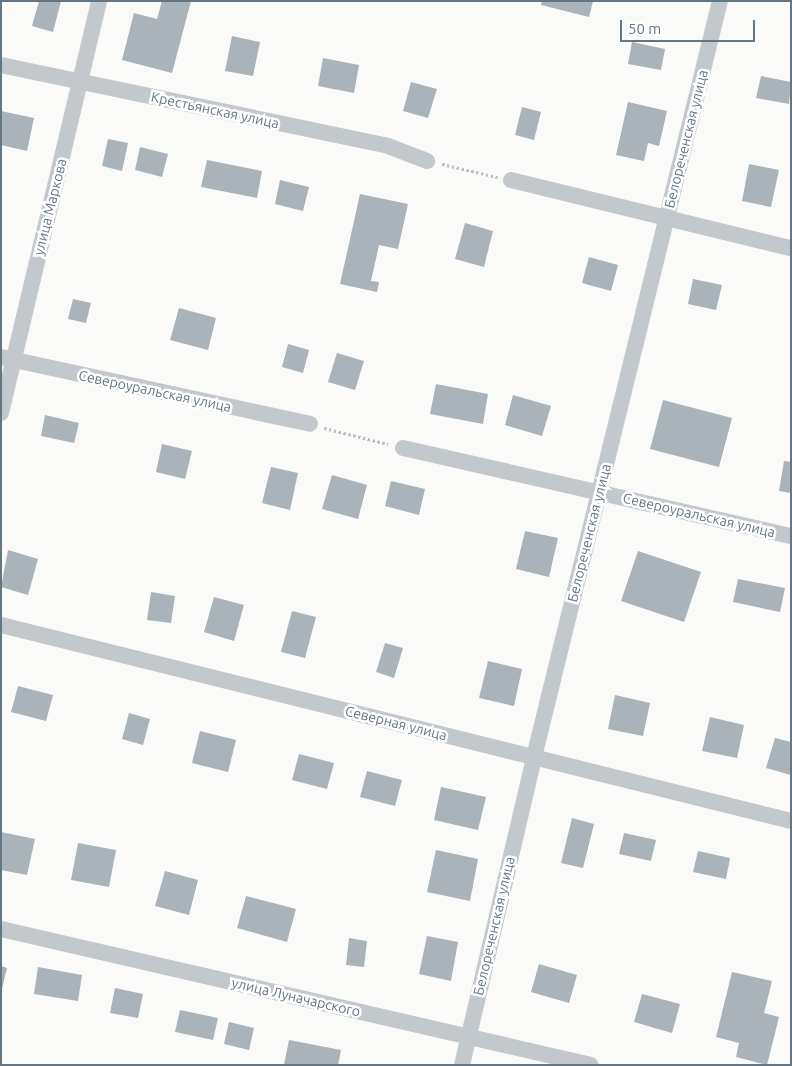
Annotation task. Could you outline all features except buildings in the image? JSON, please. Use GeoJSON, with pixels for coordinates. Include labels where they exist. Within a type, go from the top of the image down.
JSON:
{"type":"FeatureCollection","features":[{"type":"Feature","properties":{"kind":"street","name":"улица Маркова"},"geometry":{"type":"LineString","coordinates":[[1,413],[7,358],[100,1]]}},
{"type":"Feature","properties":{"kind":"street","name":"Белореченская улица"},"geometry":{"type":"LineString","coordinates":[[462,1065],[534,757],[720,1]]}},
{"type":"Feature","properties":{"kind":"street","name":"Крестьянская улица"},"geometry":{"type":"LineString","coordinates":[[1,65],[388,146],[427,161]]}},
{"type":"Feature","properties":{"kind":"street"},"geometry":{"type":"LineString","coordinates":[[511,180],[791,248]]}},
{"type":"Feature","properties":{"kind":"street","name":"Североуральская улица"},"geometry":{"type":"LineString","coordinates":[[7,358],[310,424]]}},
{"type":"Feature","properties":{"kind":"street","name":"Североуральская улица"},"geometry":{"type":"LineString","coordinates":[[403,448],[791,536]]}},
{"type":"Feature","properties":{"kind":"street","name":"Северная улица"},"geometry":{"type":"LineString","coordinates":[[1,625],[791,821]]}},
{"type":"Feature","properties":{"kind":"street","name":"улица Луначарского"},"geometry":{"type":"LineString","coordinates":[[1,929],[591,1065]]}},
{"type":"Feature","properties":{"kind":"path"},"geometry":{"type":"LineString","coordinates":[[427,161],[511,180]]}},
{"type":"Feature","properties":{"kind":"path"},"geometry":{"type":"LineString","coordinates":[[310,424],[403,448]]}}]}
